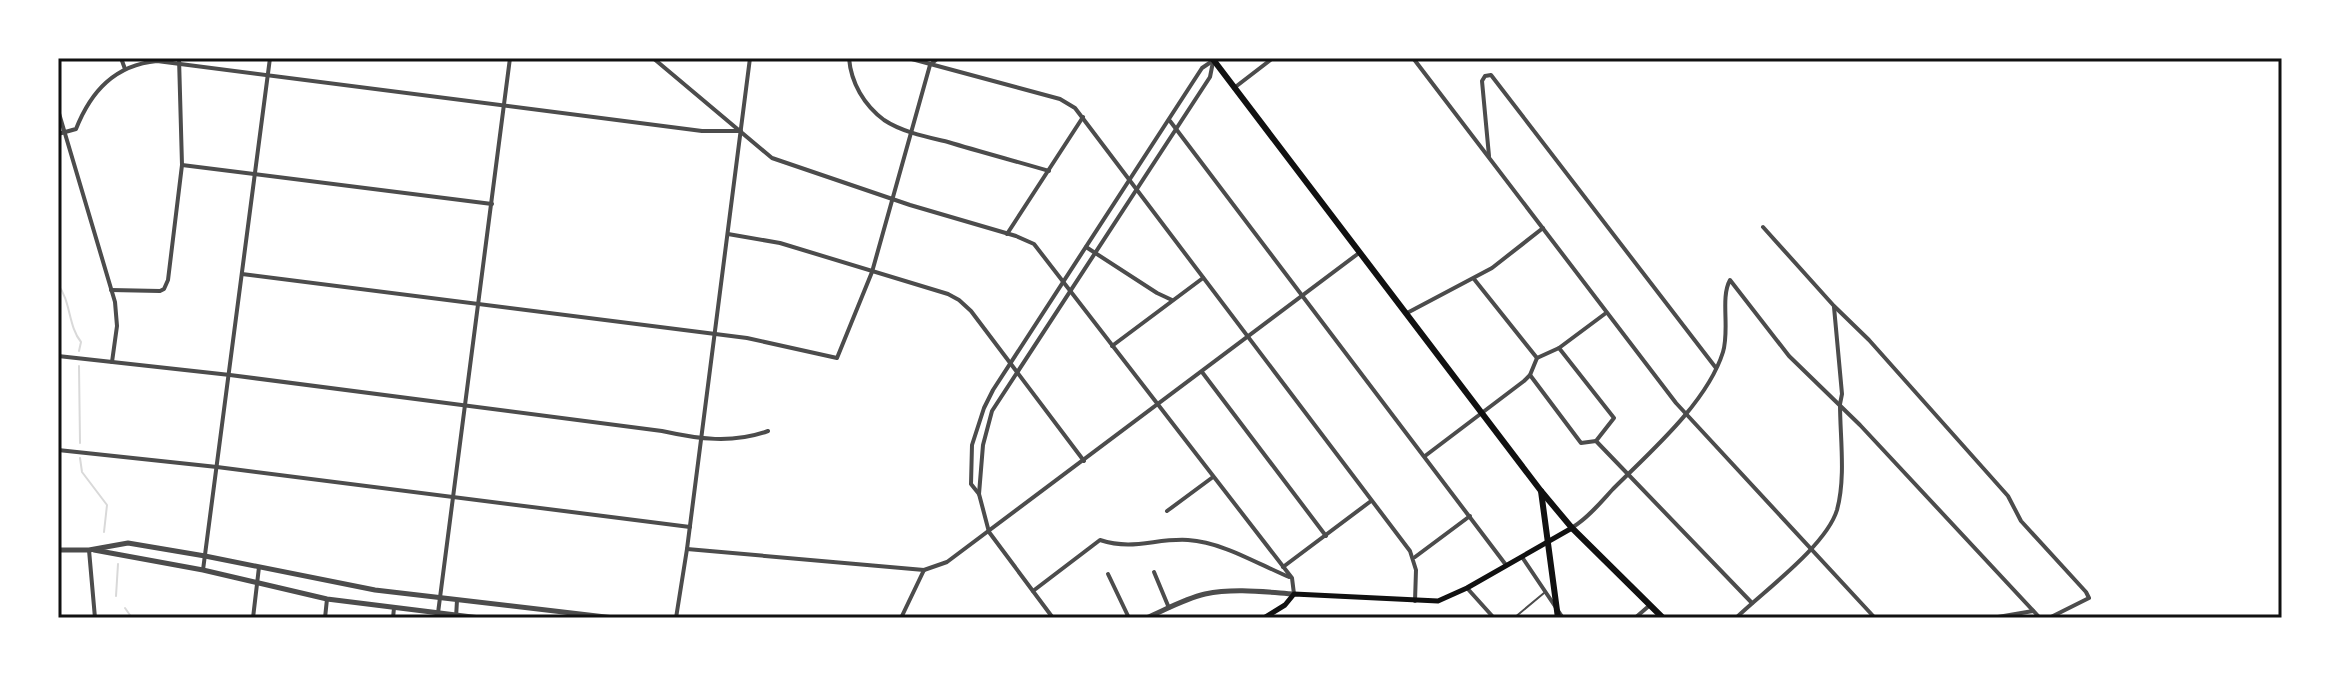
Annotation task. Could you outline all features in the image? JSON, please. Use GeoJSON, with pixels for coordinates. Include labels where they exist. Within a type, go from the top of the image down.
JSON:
{"type":"FeatureCollection","features":[{"type":"Feature","properties":{"kind":"main road"},"geometry":{"type":"LineString","coordinates":[[1213,59],[1541,491],[1572,528],[1663,618]]}},
{"type":"Feature","properties":{"kind":"main road"},"geometry":{"type":"LineString","coordinates":[[1541,491],[1559,616]]}},
{"type":"Feature","properties":{"kind":"main road"},"geometry":{"type":"LineString","coordinates":[[1264,618],[1285,605],[1294,594],[1438,601],[1467,588],[1572,528]]}},
{"type":"Feature","properties":{"kind":"street"},"geometry":{"type":"LineString","coordinates":[[121,58],[125,69]]}},
{"type":"Feature","properties":{"kind":"street"},"geometry":{"type":"LineString","coordinates":[[203,570],[270,58]]}},
{"type":"Feature","properties":{"kind":"street"},"geometry":{"type":"LineString","coordinates":[[438,613],[510,58]]}},
{"type":"Feature","properties":{"kind":"street"},"geometry":{"type":"LineString","coordinates":[[653,58],[772,158],[1034,244],[1292,578],[1294,594],[1224,591],[1202,595],[1146,618]]}},
{"type":"Feature","properties":{"kind":"street"},"geometry":{"type":"LineString","coordinates":[[676,618],[750,58]]}},
{"type":"Feature","properties":{"kind":"street"},"geometry":{"type":"LineString","coordinates":[[849,58],[855,85],[867,105],[889,123],[1049,171]]}},
{"type":"Feature","properties":{"kind":"street"},"geometry":{"type":"LineString","coordinates":[[908,58],[1060,99],[1083,117],[1128,181],[1414,557],[1415,601]]}},
{"type":"Feature","properties":{"kind":"street"},"geometry":{"type":"LineString","coordinates":[[242,274],[747,338],[837,358],[872,272],[930,65],[938,58]]}},
{"type":"Feature","properties":{"kind":"street"},"geometry":{"type":"LineString","coordinates":[[1204,58],[1213,59]]}},
{"type":"Feature","properties":{"kind":"street"},"geometry":{"type":"LineString","coordinates":[[1234,88],[1273,58]]}},
{"type":"Feature","properties":{"kind":"street"},"geometry":{"type":"LineString","coordinates":[[1413,58],[1685,413],[1875,618]]}},
{"type":"Feature","properties":{"kind":"street"},"geometry":{"type":"LineString","coordinates":[[979,494],[971,484],[972,445],[984,408],[1202,68],[1213,59]]}},
{"type":"Feature","properties":{"kind":"street"},"geometry":{"type":"LineString","coordinates":[[1053,618],[989,532],[979,494],[985,434],[992,411],[1016,371],[1210,77],[1213,59]]}},
{"type":"Feature","properties":{"kind":"street"},"geometry":{"type":"LineString","coordinates":[[111,290],[154,292],[164,289],[182,165],[178,61]]}},
{"type":"Feature","properties":{"kind":"street"},"geometry":{"type":"LineString","coordinates":[[61,133],[76,129],[94,93],[104,82],[125,69],[150,62],[178,61],[702,131],[741,131]]}},
{"type":"Feature","properties":{"kind":"street"},"geometry":{"type":"LineString","coordinates":[[1490,157],[1482,81],[1485,76],[1491,75],[1716,368]]}},
{"type":"Feature","properties":{"kind":"street"},"geometry":{"type":"LineString","coordinates":[[58,110],[61,133],[111,290],[117,326],[112,362]]}},
{"type":"Feature","properties":{"kind":"street"},"geometry":{"type":"LineString","coordinates":[[1007,234],[1083,117]]}},
{"type":"Feature","properties":{"kind":"street"},"geometry":{"type":"LineString","coordinates":[[1169,120],[1506,565]]}},
{"type":"Feature","properties":{"kind":"street"},"geometry":{"type":"LineString","coordinates":[[182,165],[492,204]]}},
{"type":"Feature","properties":{"kind":"street"},"geometry":{"type":"LineString","coordinates":[[1763,227],[2008,496],[2021,521],[2086,592],[2089,598],[2084,602],[2049,618]]}},
{"type":"Feature","properties":{"kind":"street"},"geometry":{"type":"LineString","coordinates":[[1406,313],[1474,279],[1543,228]]}},
{"type":"Feature","properties":{"kind":"street"},"geometry":{"type":"LineString","coordinates":[[728,234],[780,243],[959,300],[971,311],[1084,461]]}},
{"type":"Feature","properties":{"kind":"street"},"geometry":{"type":"LineString","coordinates":[[1086,246],[1172,300]]}},
{"type":"Feature","properties":{"kind":"street"},"geometry":{"type":"LineString","coordinates":[[687,549],[924,570],[957,557],[1359,253]]}},
{"type":"Feature","properties":{"kind":"street"},"geometry":{"type":"LineString","coordinates":[[1112,346],[1203,278]]}},
{"type":"Feature","properties":{"kind":"street"},"geometry":{"type":"LineString","coordinates":[[1474,279],[1537,358]]}},
{"type":"Feature","properties":{"kind":"street"},"geometry":{"type":"LineString","coordinates":[[1572,528],[1628,474],[1705,389],[1726,340],[1725,288],[1730,280],[1789,356],[1840,404],[2040,618]]}},
{"type":"Feature","properties":{"kind":"street"},"geometry":{"type":"LineString","coordinates":[[1736,618],[1811,549],[1829,526],[1838,507],[1842,394],[1834,306]]}},
{"type":"Feature","properties":{"kind":"street"},"geometry":{"type":"LineString","coordinates":[[1425,456],[1530,375],[1537,358],[1559,348],[1607,312]]}},
{"type":"Feature","properties":{"kind":"street"},"geometry":{"type":"LineString","coordinates":[[1530,375],[1581,443],[1596,441],[1614,418],[1559,348]]}},
{"type":"Feature","properties":{"kind":"street"},"geometry":{"type":"LineString","coordinates":[[58,356],[230,375],[662,431],[700,439],[749,438],[768,431]]}},
{"type":"Feature","properties":{"kind":"street"},"geometry":{"type":"LineString","coordinates":[[1202,371],[1326,536]]}},
{"type":"Feature","properties":{"kind":"street"},"geometry":{"type":"LineString","coordinates":[[1596,441],[1752,603]]}},
{"type":"Feature","properties":{"kind":"street"},"geometry":{"type":"LineString","coordinates":[[58,450],[690,527]]}},
{"type":"Feature","properties":{"kind":"street"},"geometry":{"type":"LineString","coordinates":[[1167,511],[1213,477]]}},
{"type":"Feature","properties":{"kind":"street"},"geometry":{"type":"LineString","coordinates":[[1283,567],[1371,501]]}},
{"type":"Feature","properties":{"kind":"street"},"geometry":{"type":"LineString","coordinates":[[1414,557],[1470,516]]}},
{"type":"Feature","properties":{"kind":"street"},"geometry":{"type":"LineString","coordinates":[[1033,591],[1100,540],[1120,547],[1173,540],[1202,542],[1292,578]]}},
{"type":"Feature","properties":{"kind":"street"},"geometry":{"type":"LineString","coordinates":[[89,550],[128,543],[375,590],[614,618]]}},
{"type":"Feature","properties":{"kind":"street"},"geometry":{"type":"LineString","coordinates":[[58,550],[89,550],[203,570],[327,599],[480,618]]}},
{"type":"Feature","properties":{"kind":"street"},"geometry":{"type":"LineString","coordinates":[[89,550],[95,618]]}},
{"type":"Feature","properties":{"kind":"street"},"geometry":{"type":"LineString","coordinates":[[1522,557],[1559,616]]}},
{"type":"Feature","properties":{"kind":"street"},"geometry":{"type":"LineString","coordinates":[[253,618],[259,567]]}},
{"type":"Feature","properties":{"kind":"street"},"geometry":{"type":"LineString","coordinates":[[901,618],[924,570]]}},
{"type":"Feature","properties":{"kind":"street"},"geometry":{"type":"LineString","coordinates":[[1154,572],[1169,608]]}},
{"type":"Feature","properties":{"kind":"street"},"geometry":{"type":"LineString","coordinates":[[1108,574],[1129,618]]}},
{"type":"Feature","properties":{"kind":"street"},"geometry":{"type":"LineString","coordinates":[[1467,588],[1494,618]]}},
{"type":"Feature","properties":{"kind":"street"},"geometry":{"type":"LineString","coordinates":[[325,618],[327,599]]}},
{"type":"Feature","properties":{"kind":"street"},"geometry":{"type":"LineString","coordinates":[[456,616],[457,599]]}},
{"type":"Feature","properties":{"kind":"street"},"geometry":{"type":"LineString","coordinates":[[1635,618],[1650,605]]}},
{"type":"Feature","properties":{"kind":"street"},"geometry":{"type":"LineString","coordinates":[[393,618],[394,608]]}},
{"type":"Feature","properties":{"kind":"street"},"geometry":{"type":"LineString","coordinates":[[1992,618],[2034,611]]}},
{"type":"Feature","properties":{"kind":"lane"},"geometry":{"type":"LineString","coordinates":[[1514,618],[1544,593]]}},
{"type":"Feature","properties":{"kind":"waterway"},"geometry":{"type":"LineString","coordinates":[[58,285],[81,342],[79,351]]}},
{"type":"Feature","properties":{"kind":"waterway"},"geometry":{"type":"LineString","coordinates":[[79,366],[80,443]]}},
{"type":"Feature","properties":{"kind":"waterway"},"geometry":{"type":"LineString","coordinates":[[80,458],[82,472],[107,505],[104,532]]}},
{"type":"Feature","properties":{"kind":"waterway"},"geometry":{"type":"LineString","coordinates":[[116,596],[118,564]]}},
{"type":"Feature","properties":{"kind":"waterway"},"geometry":{"type":"LineString","coordinates":[[125,608],[132,618]]}}]}
